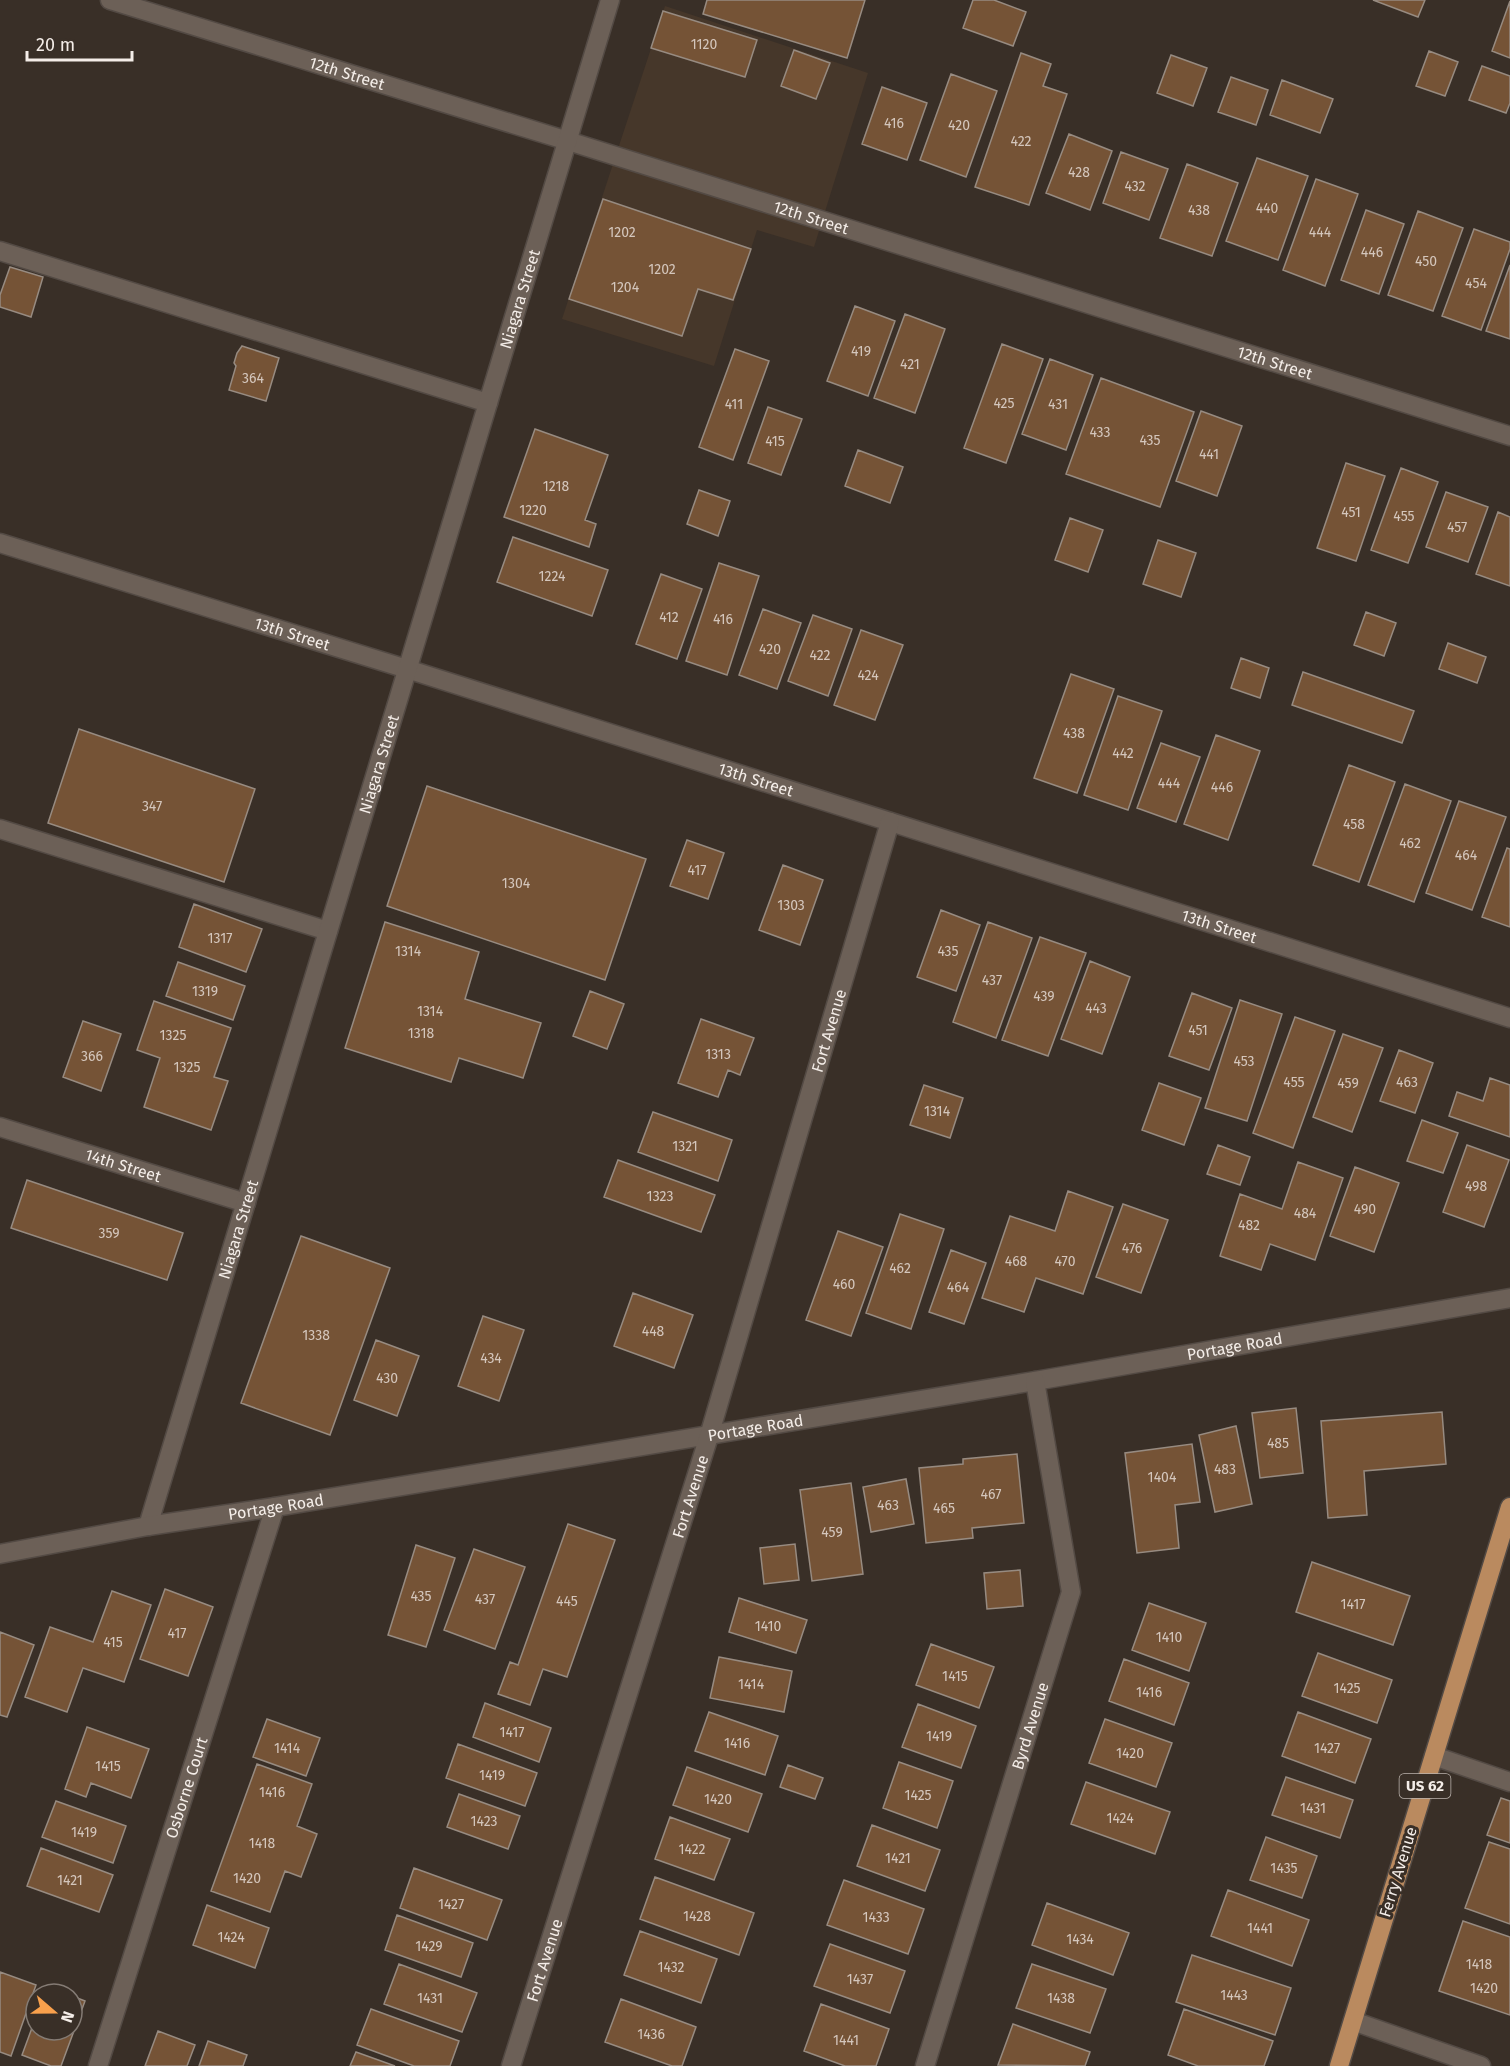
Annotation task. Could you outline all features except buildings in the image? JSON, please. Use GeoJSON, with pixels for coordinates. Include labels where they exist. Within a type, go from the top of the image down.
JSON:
{"type":"FeatureCollection","features":[{"type":"Feature","properties":{"kind":"main road","name":"Ferry Avenue"},"geometry":{"type":"LineString","coordinates":[[1339,2066],[1510,1507]]}},
{"type":"Feature","properties":{"kind":"street","name":"12th Street"},"geometry":{"type":"LineString","coordinates":[[110,0],[1510,436]]}},
{"type":"Feature","properties":{"kind":"street","name":"Niagara Street"},"geometry":{"type":"LineString","coordinates":[[148,1526],[610,0]]}},
{"type":"Feature","properties":{"kind":"street"},"geometry":{"type":"LineString","coordinates":[[0,251],[488,403]]}},
{"type":"Feature","properties":{"kind":"street","name":"13th Street"},"geometry":{"type":"LineString","coordinates":[[0,543],[407,669],[1510,1018]]}},
{"type":"Feature","properties":{"kind":"street","name":"Fort Avenue"},"geometry":{"type":"LineString","coordinates":[[511,2066],[710,1436],[890,822]]}},
{"type":"Feature","properties":{"kind":"street"},"geometry":{"type":"LineString","coordinates":[[0,829],[328,931]]}},
{"type":"Feature","properties":{"kind":"street","name":"14th Street"},"geometry":{"type":"LineString","coordinates":[[0,1127],[246,1203]]}},
{"type":"Feature","properties":{"kind":"street","name":"Portage Road"},"geometry":{"type":"LineString","coordinates":[[0,1554],[148,1526],[710,1436],[1510,1298]]}},
{"type":"Feature","properties":{"kind":"street","name":"Byrd Avenue"},"geometry":{"type":"LineString","coordinates":[[925,2066],[1071,1592],[1035,1381]]}},
{"type":"Feature","properties":{"kind":"street","name":"Osborne Court"},"geometry":{"type":"LineString","coordinates":[[98,2066],[275,1507]]}},
{"type":"Feature","properties":{"kind":"street"},"geometry":{"type":"LineString","coordinates":[[1434,1756],[1510,1782]]}},
{"type":"Feature","properties":{"kind":"street"},"geometry":{"type":"LineString","coordinates":[[1353,2021],[1481,2066]]}},
{"type":"Feature","properties":{"kind":"shaded area"},"geometry":{"type":"Polygon","coordinates":[[[665,6],[868,73],[814,247],[757,230],[714,366],[562,319],[665,6]]]}}]}
